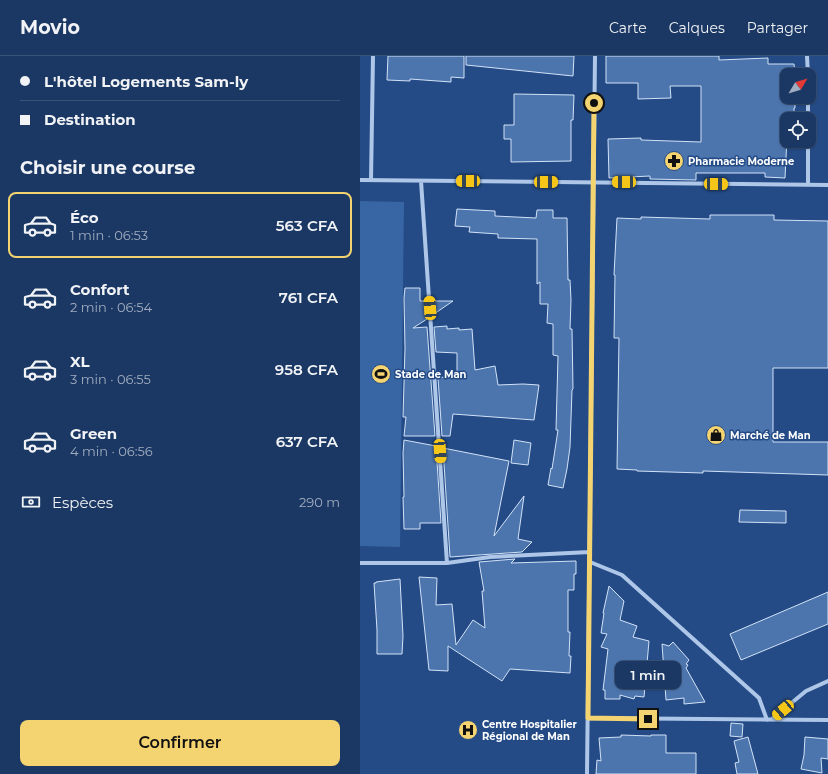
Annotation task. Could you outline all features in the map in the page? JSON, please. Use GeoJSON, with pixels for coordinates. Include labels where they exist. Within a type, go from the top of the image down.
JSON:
{"type":"FeatureCollection","features":[{"type":"Feature","properties":{"kind":"street"},"geometry":{"type":"LineString","coordinates":[[371,180],[373,56]]}},
{"type":"Feature","properties":{"kind":"street"},"geometry":{"type":"LineString","coordinates":[[587,774],[595,56]]}},
{"type":"Feature","properties":{"kind":"street"},"geometry":{"type":"LineString","coordinates":[[807,56],[808,68]]}},
{"type":"Feature","properties":{"kind":"street"},"geometry":{"type":"LineString","coordinates":[[808,148],[808,184]]}},
{"type":"Feature","properties":{"kind":"street"},"geometry":{"type":"LineString","coordinates":[[360,180],[828,185]]}},
{"type":"Feature","properties":{"kind":"street"},"geometry":{"type":"LineString","coordinates":[[421,181],[447,563]]}},
{"type":"Feature","properties":{"kind":"street"},"geometry":{"type":"LineString","coordinates":[[360,563],[447,563],[490,557],[590,552]]}},
{"type":"Feature","properties":{"kind":"street"},"geometry":{"type":"LineString","coordinates":[[590,562],[622,575],[759,698],[769,720]]}},
{"type":"Feature","properties":{"kind":"street"},"geometry":{"type":"LineString","coordinates":[[769,720],[806,691],[828,681]]}},
{"type":"Feature","properties":{"kind":"street"},"geometry":{"type":"LineString","coordinates":[[588,718],[828,720]]}},
{"type":"Feature","properties":{"kind":"shaded area","name":"Stade de Man"},"geometry":{"type":"Polygon","coordinates":[[[360,201],[404,202],[400,547],[360,546],[360,201]]]}},
{"type":"Feature","properties":{"kind":"building"},"geometry":{"type":"Polygon","coordinates":[[[388,56],[464,56],[464,78],[451,77],[451,82],[410,79],[410,81],[387,80],[388,56]]]}},
{"type":"Feature","properties":{"kind":"building"},"geometry":{"type":"Polygon","coordinates":[[[466,56],[574,56],[573,76],[466,65],[466,56]]]}},
{"type":"Feature","properties":{"kind":"building"},"geometry":{"type":"Polygon","coordinates":[[[606,56],[719,56],[719,60],[768,58],[768,64],[794,64],[794,68],[780,68],[780,104],[795,104],[794,112],[780,112],[780,148],[786,148],[785,178],[765,177],[765,173],[696,173],[696,180],[650,179],[650,176],[609,178],[608,139],[641,138],[641,140],[701,142],[701,86],[670,86],[671,98],[638,99],[638,83],[606,83],[606,56]]]}},
{"type":"Feature","properties":{"kind":"building"},"geometry":{"type":"Polygon","coordinates":[[[514,94],[574,95],[573,120],[571,120],[571,161],[511,162],[511,139],[504,139],[504,125],[514,125],[514,94]]]}},
{"type":"Feature","properties":{"kind":"building"},"geometry":{"type":"Polygon","coordinates":[[[457,209],[495,211],[495,216],[536,218],[537,210],[553,210],[553,218],[567,218],[573,389],[570,447],[563,488],[548,485],[558,430],[556,430],[558,356],[553,355],[553,324],[547,323],[548,304],[540,304],[540,282],[537,284],[537,239],[498,238],[498,234],[469,232],[470,227],[455,226],[457,209]]]}},
{"type":"Feature","properties":{"kind":"building"},"geometry":{"type":"Polygon","coordinates":[[[710,215],[774,215],[774,220],[828,221],[828,368],[773,368],[773,442],[828,442],[828,475],[703,471],[703,473],[617,469],[619,338],[614,338],[614,275],[617,218],[641,219],[641,217],[710,219],[710,215]]]}},
{"type":"Feature","properties":{"kind":"building"},"geometry":{"type":"Polygon","coordinates":[[[405,288],[420,288],[420,301],[426,301],[427,319],[413,328],[427,327],[435,436],[404,436],[406,417],[403,417],[405,288]]]}},
{"type":"Feature","properties":{"kind":"building"},"geometry":{"type":"Polygon","coordinates":[[[433,301],[453,301],[434,314],[433,301]]]}},
{"type":"Feature","properties":{"kind":"building"},"geometry":{"type":"Polygon","coordinates":[[[447,326],[447,329],[472,329],[475,370],[495,366],[498,385],[539,385],[534,420],[453,414],[450,436],[442,436],[438,378],[457,375],[457,353],[436,352],[434,327],[447,326]]]}},
{"type":"Feature","properties":{"kind":"building"},"geometry":{"type":"Polygon","coordinates":[[[404,440],[436,446],[441,523],[420,523],[420,529],[404,529],[404,440]]]}},
{"type":"Feature","properties":{"kind":"building"},"geometry":{"type":"Polygon","coordinates":[[[514,440],[531,443],[528,465],[511,463],[514,440]]]}},
{"type":"Feature","properties":{"kind":"building"},"geometry":{"type":"Polygon","coordinates":[[[443,448],[509,461],[494,536],[524,496],[518,539],[532,542],[522,552],[450,557],[443,448]]]}},
{"type":"Feature","properties":{"kind":"building"},"geometry":{"type":"Polygon","coordinates":[[[740,510],[786,511],[786,523],[739,522],[740,510]]]}},
{"type":"Feature","properties":{"kind":"building"},"geometry":{"type":"Polygon","coordinates":[[[515,559],[511,563],[576,561],[574,590],[568,590],[568,632],[570,632],[569,656],[571,656],[570,673],[510,669],[502,681],[448,646],[448,671],[429,670],[419,577],[437,578],[436,605],[452,604],[456,645],[473,620],[485,628],[482,591],[484,591],[479,562],[515,559]]]}},
{"type":"Feature","properties":{"kind":"building"},"geometry":{"type":"Polygon","coordinates":[[[400,579],[403,636],[402,654],[377,654],[374,583],[400,579]]]}},
{"type":"Feature","properties":{"kind":"building"},"geometry":{"type":"Polygon","coordinates":[[[609,586],[624,601],[620,620],[637,626],[633,637],[649,641],[644,697],[635,696],[634,699],[620,695],[620,699],[605,699],[605,690],[603,690],[608,649],[601,647],[607,634],[601,633],[603,613],[609,586]]]}},
{"type":"Feature","properties":{"kind":"building"},"geometry":{"type":"Polygon","coordinates":[[[828,592],[828,624],[741,660],[730,634],[828,592]]]}},
{"type":"Feature","properties":{"kind":"building"},"geometry":{"type":"Polygon","coordinates":[[[673,642],[689,660],[686,664],[688,665],[686,668],[705,702],[684,704],[684,698],[666,700],[662,644],[669,646],[673,642]]]}},
{"type":"Feature","properties":{"kind":"building"},"geometry":{"type":"Polygon","coordinates":[[[731,723],[743,724],[742,737],[730,736],[731,723]]]}},
{"type":"Feature","properties":{"kind":"building"},"geometry":{"type":"Polygon","coordinates":[[[621,735],[666,735],[666,753],[696,753],[696,774],[596,774],[597,760],[601,761],[599,738],[621,737],[621,735]]]}},
{"type":"Feature","properties":{"kind":"building"},"geometry":{"type":"Polygon","coordinates":[[[748,737],[758,774],[737,774],[735,763],[739,762],[734,741],[748,737]]]}},
{"type":"Feature","properties":{"kind":"building"},"geometry":{"type":"Polygon","coordinates":[[[805,737],[828,739],[828,759],[821,758],[822,773],[801,769],[804,755],[805,737]]]}},
{"type":"Feature","properties":{"kind":"place","name":"Pharmacie Moderne"},"geometry":{"type":"Point","coordinates":[674,161]}},
{"type":"Feature","properties":{"kind":"place","name":"Stade de Man"},"geometry":{"type":"Point","coordinates":[381,374]}},
{"type":"Feature","properties":{"kind":"place","name":"Marché de Man"},"geometry":{"type":"Point","coordinates":[716,435]}},
{"type":"Feature","properties":{"kind":"place","name":"Centre Hospitalier Régional de Man"},"geometry":{"type":"Point","coordinates":[468,730]}},
{"type":"Feature","properties":{"kind":"route"},"geometry":{"type":"LineString","coordinates":[[594,103],[588,718],[648,719]]}}]}
